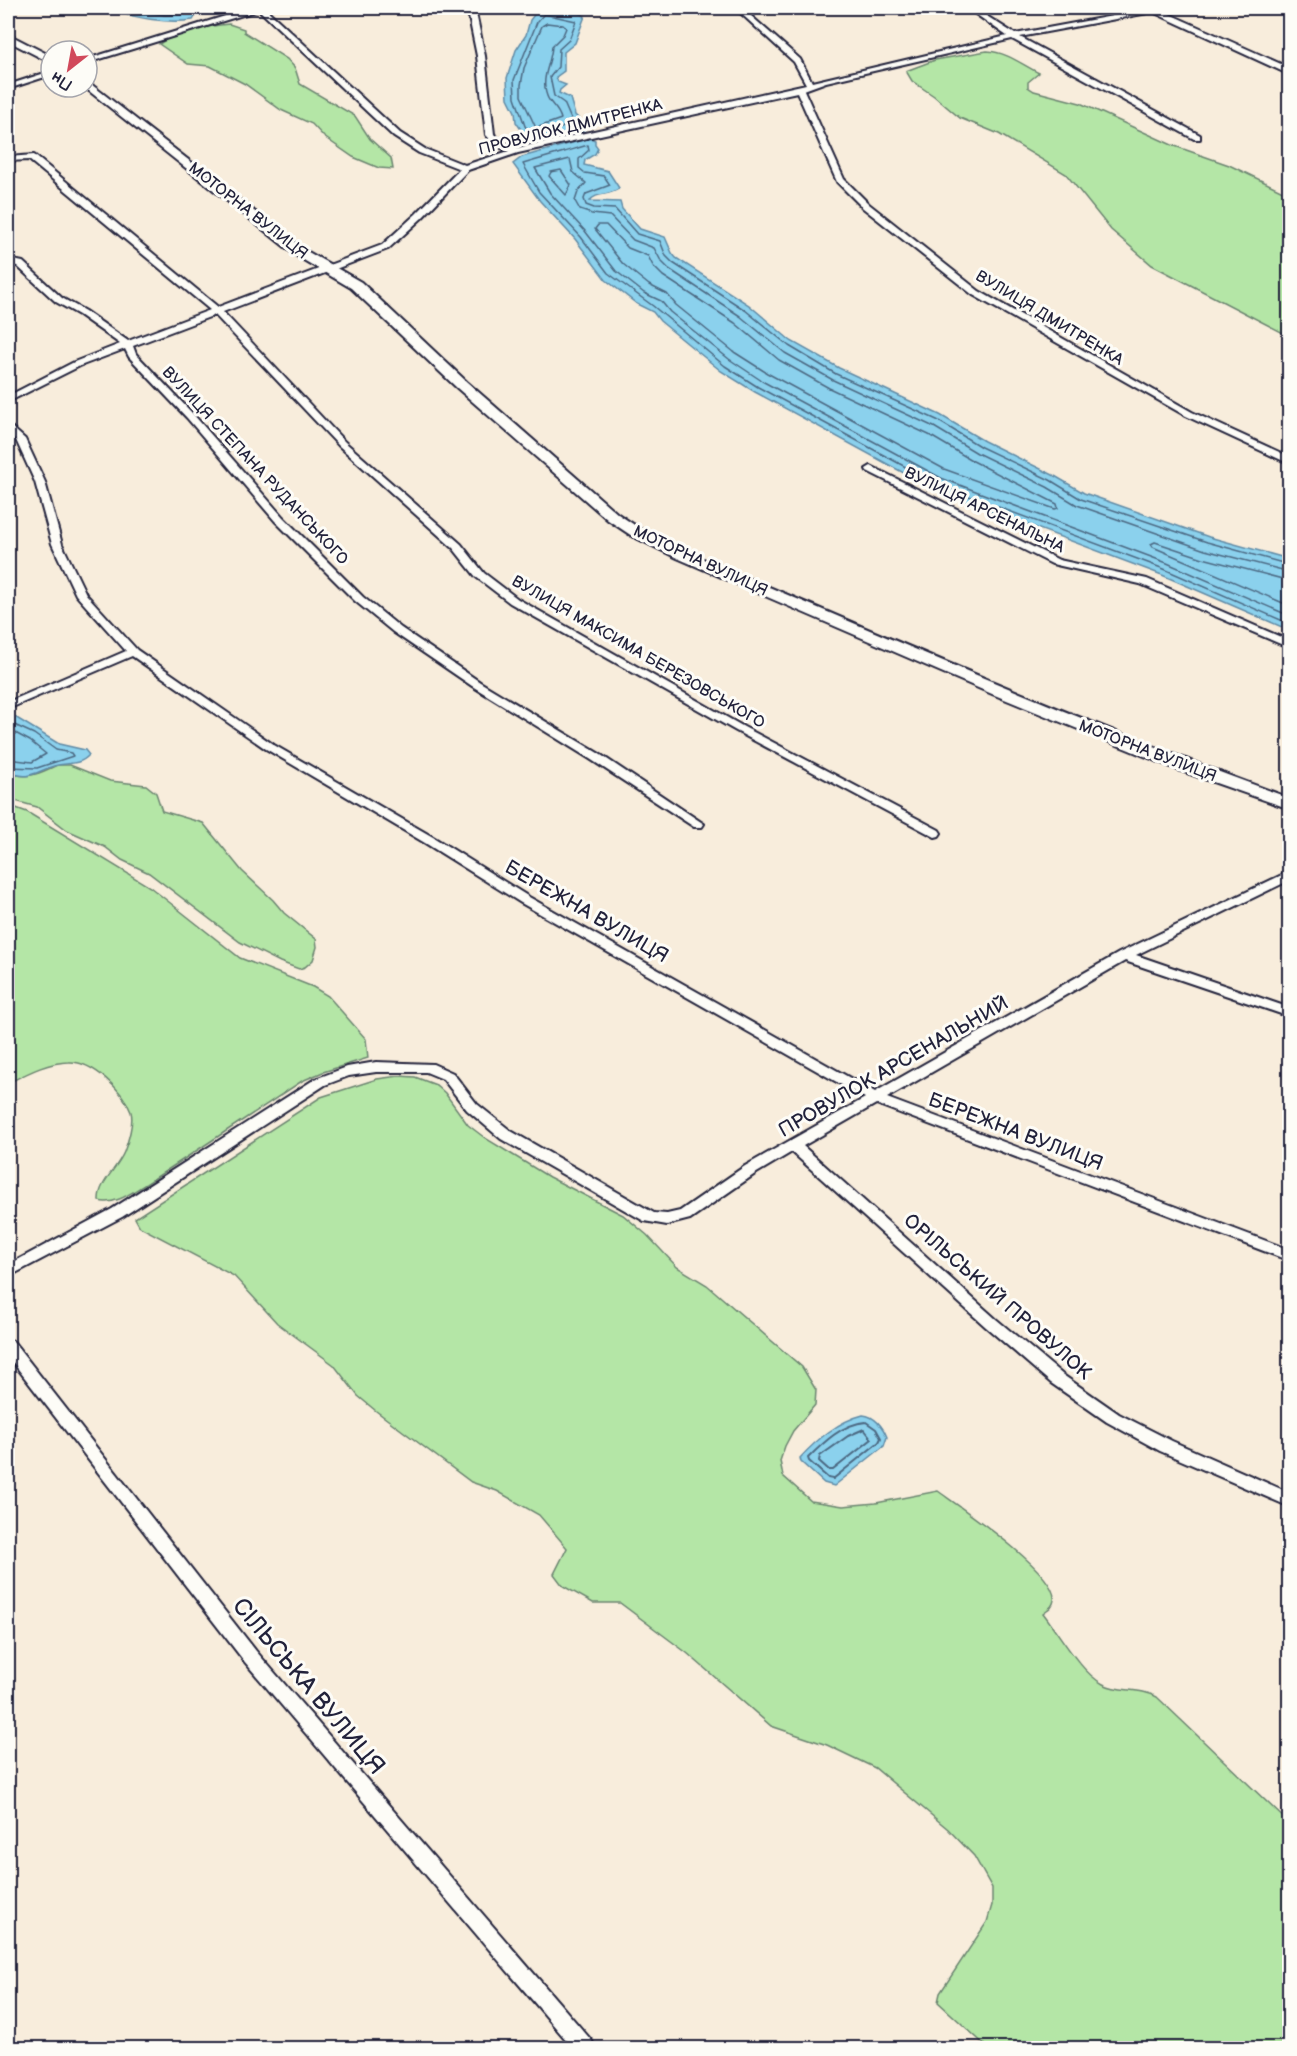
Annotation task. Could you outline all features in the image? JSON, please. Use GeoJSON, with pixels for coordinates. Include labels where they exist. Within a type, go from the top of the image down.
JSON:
{"type":"FeatureCollection","features":[{"type":"Feature","properties":{"kind":"street"},"geometry":{"type":"LineString","coordinates":[[99,57],[259,8],[397,135],[422,151],[465,168]]}},
{"type":"Feature","properties":{"kind":"street"},"geometry":{"type":"LineString","coordinates":[[477,8],[472,12],[481,56],[490,135],[499,144],[516,151]]}},
{"type":"Feature","properties":{"kind":"street"},"geometry":{"type":"LineString","coordinates":[[738,8],[797,61],[810,84]]}},
{"type":"Feature","properties":{"kind":"street"},"geometry":{"type":"LineString","coordinates":[[970,8],[1014,37],[1197,137]]}},
{"type":"Feature","properties":{"kind":"street"},"geometry":{"type":"LineString","coordinates":[[1285,8],[1290,12]]}},
{"type":"Feature","properties":{"kind":"street"},"geometry":{"type":"LineString","coordinates":[[1151,9],[1290,72]]}},
{"type":"Feature","properties":{"kind":"street","name":"ПРОВУЛОК ДМИТРЕНКА"},"geometry":{"type":"LineString","coordinates":[[8,399],[62,371],[385,247],[465,168],[516,151],[800,89],[810,84],[1014,37],[1151,9]]}},
{"type":"Feature","properties":{"kind":"street"},"geometry":{"type":"LineString","coordinates":[[8,37],[39,54]]}},
{"type":"Feature","properties":{"kind":"street"},"geometry":{"type":"LineString","coordinates":[[8,87],[39,77]]}},
{"type":"Feature","properties":{"kind":"street","name":"ВУЛИЦЯ ДМИТРЕНКА"},"geometry":{"type":"LineString","coordinates":[[800,89],[840,180],[866,206],[976,293],[1189,414],[1290,461]]}},
{"type":"Feature","properties":{"kind":"street","name":"МОТОРНА ВУЛИЦЯ"},"geometry":{"type":"LineString","coordinates":[[99,94],[299,252],[356,285],[375,300],[462,385],[555,468],[613,517],[637,533],[682,555],[998,691],[1182,765],[1290,804]]}},
{"type":"Feature","properties":{"kind":"street","name":"ВУЛИЦЯ МАКСИМА БЕРЕЗОВСЬКОГО"},"geometry":{"type":"LineString","coordinates":[[8,159],[31,157],[218,312],[342,444],[457,546],[480,575],[514,601],[740,729],[935,833]]}},
{"type":"Feature","properties":{"kind":"street","name":"ВУЛИЦЯ СТЕПАНА РУДАНСЬКОГО"},"geometry":{"type":"LineString","coordinates":[[8,261],[20,264],[59,300],[129,346],[132,355],[190,416],[279,519],[359,599],[397,630],[476,684],[594,756],[698,824]]}},
{"type":"Feature","properties":{"kind":"street","name":"БЕРЕЖНА ВУЛИЦЯ"},"geometry":{"type":"LineString","coordinates":[[8,427],[20,439],[40,482],[57,544],[81,595],[133,652],[270,747],[429,840],[525,900],[877,1099],[1290,1256]]}},
{"type":"Feature","properties":{"kind":"street","name":"ВУЛИЦЯ АРСЕНАЛЬНА"},"geometry":{"type":"LineString","coordinates":[[871,469],[1056,562],[1143,581],[1290,645]]}},
{"type":"Feature","properties":{"kind":"street"},"geometry":{"type":"LineString","coordinates":[[8,706],[133,652]]}},
{"type":"Feature","properties":{"kind":"street","name":"ПРОВУЛОК АРСЕНАЛЬНИЙ"},"geometry":{"type":"LineString","coordinates":[[8,1272],[117,1213],[320,1082],[347,1072],[376,1066],[428,1067],[448,1076],[472,1107],[506,1135],[649,1217],[664,1221],[674,1220],[685,1215],[750,1170],[1124,956],[1290,875]]}},
{"type":"Feature","properties":{"kind":"street"},"geometry":{"type":"LineString","coordinates":[[1124,956],[1290,1013]]}},
{"type":"Feature","properties":{"kind":"street","name":"ОРІЛЬСЬКИЙ ПРОВУЛОК"},"geometry":{"type":"LineString","coordinates":[[794,1146],[991,1323],[1057,1379],[1113,1418],[1166,1446],[1290,1500]]}},
{"type":"Feature","properties":{"kind":"street","name":"СІЛЬСЬКА ВУЛИЦЯ"},"geometry":{"type":"LineString","coordinates":[[8,1344],[250,1656],[585,2049]]}},
{"type":"Feature","properties":{"kind":"green space"},"geometry":{"type":"Polygon","coordinates":[[[229,24],[244,29],[244,32],[287,59],[295,68],[300,84],[355,116],[370,139],[391,158],[393,169],[379,168],[353,157],[324,137],[312,124],[281,110],[245,84],[210,66],[188,64],[159,44],[193,30],[229,24]]]}},
{"type":"Feature","properties":{"kind":"green space"},"geometry":{"type":"Polygon","coordinates":[[[987,51],[1007,56],[1039,73],[1028,82],[1028,87],[1034,91],[1080,103],[1172,145],[1229,165],[1289,194],[1289,336],[1152,265],[1111,230],[1066,174],[999,134],[960,118],[912,81],[906,71],[935,60],[987,51]]]}},
{"type":"Feature","properties":{"kind":"green space"},"geometry":{"type":"Polygon","coordinates":[[[57,765],[70,765],[110,781],[146,785],[156,793],[162,811],[203,823],[242,871],[284,913],[316,939],[317,947],[313,960],[299,969],[240,942],[149,873],[122,860],[105,847],[67,830],[37,807],[8,799],[8,771],[27,776],[57,765]]]}},
{"type":"Feature","properties":{"kind":"green space"},"geometry":{"type":"Polygon","coordinates":[[[8,805],[27,812],[150,887],[240,958],[313,987],[328,996],[366,1039],[368,1058],[302,1081],[146,1184],[117,1200],[99,1201],[105,1182],[126,1148],[130,1132],[131,1112],[121,1095],[106,1078],[97,1072],[87,1066],[69,1062],[45,1066],[8,1083],[8,805]]]}},
{"type":"Feature","properties":{"kind":"green space"},"geometry":{"type":"Polygon","coordinates":[[[399,1076],[415,1077],[436,1085],[445,1093],[468,1125],[485,1138],[549,1177],[623,1215],[647,1235],[677,1267],[707,1285],[802,1367],[816,1390],[815,1405],[793,1431],[780,1461],[783,1476],[811,1501],[843,1506],[876,1503],[938,1491],[1006,1541],[1041,1574],[1051,1588],[1054,1600],[1043,1613],[1086,1671],[1110,1687],[1144,1692],[1157,1697],[1289,1823],[1289,2048],[988,2048],[938,2002],[940,1993],[987,1922],[992,1905],[992,1888],[974,1856],[948,1829],[875,1768],[827,1745],[771,1726],[687,1653],[620,1603],[593,1603],[563,1586],[554,1574],[567,1548],[539,1515],[497,1491],[471,1482],[376,1411],[358,1396],[334,1365],[277,1323],[234,1276],[140,1227],[135,1218],[321,1097],[377,1079],[399,1076]]]}},
{"type":"Feature","properties":{"kind":"water"},"geometry":{"type":"Polygon","coordinates":[[[99,8],[195,8],[198,12],[193,20],[169,21],[99,8]]]}},
{"type":"Feature","properties":{"kind":"water"},"geometry":{"type":"Polygon","coordinates":[[[537,11],[580,13],[585,16],[575,43],[564,52],[564,71],[556,77],[558,82],[566,85],[559,93],[570,98],[575,115],[587,127],[583,131],[530,143],[516,122],[515,112],[508,98],[507,78],[516,50],[526,35],[530,20],[537,11]]]}},
{"type":"Feature","properties":{"kind":"water"},"geometry":{"type":"Polygon","coordinates":[[[590,138],[595,140],[598,148],[595,154],[585,160],[584,165],[608,171],[619,188],[596,196],[590,201],[620,202],[622,209],[640,229],[665,237],[676,258],[749,305],[791,341],[839,368],[940,415],[984,441],[1084,493],[1209,537],[1289,559],[1289,630],[1162,575],[935,490],[755,392],[721,371],[660,321],[653,312],[637,304],[606,280],[575,239],[540,201],[513,164],[522,157],[590,138]]]}},
{"type":"Feature","properties":{"kind":"water"},"geometry":{"type":"Polygon","coordinates":[[[8,716],[15,717],[59,744],[85,750],[89,755],[78,762],[58,765],[34,774],[22,776],[8,771],[8,716]]]}},
{"type":"Feature","properties":{"kind":"water"},"geometry":{"type":"Polygon","coordinates":[[[863,1415],[875,1420],[883,1429],[887,1437],[884,1446],[834,1486],[824,1483],[801,1462],[800,1458],[828,1432],[863,1415]]]}}]}
